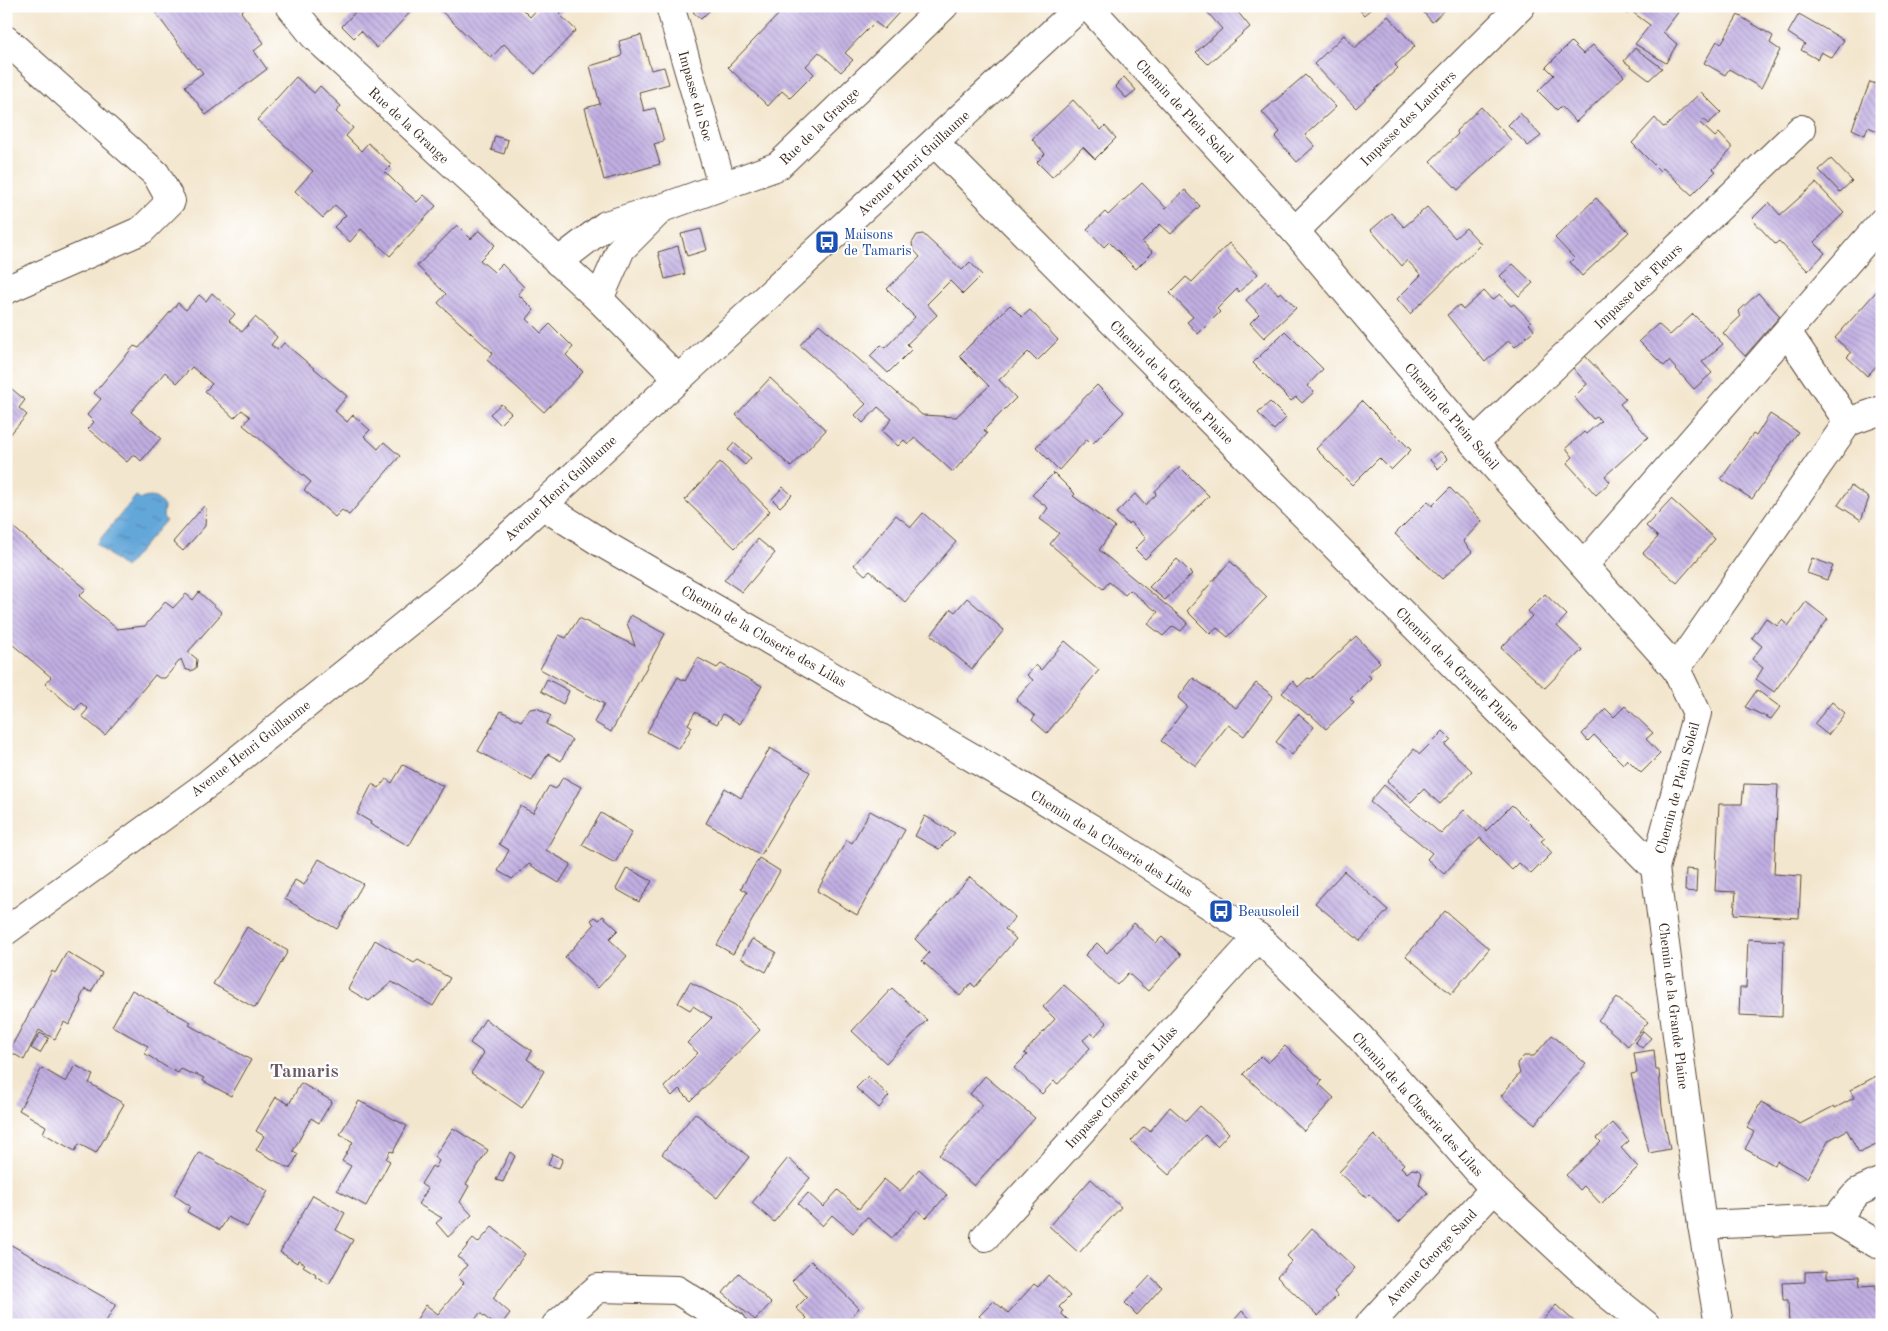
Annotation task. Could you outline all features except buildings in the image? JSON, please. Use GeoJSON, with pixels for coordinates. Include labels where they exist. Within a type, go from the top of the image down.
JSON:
{"type":"FeatureCollection","features":[{"type":"Feature","properties":{"kind":"street","name":"Rue de la Grange"},"geometry":{"type":"LineString","coordinates":[[290,6],[314,36],[599,299],[678,379]]}},
{"type":"Feature","properties":{"kind":"street","name":"Impasse du Soc"},"geometry":{"type":"LineString","coordinates":[[670,6],[722,186]]}},
{"type":"Feature","properties":{"kind":"street","name":"Rue de la Grange"},"geometry":{"type":"LineString","coordinates":[[599,299],[621,249],[662,208],[778,166],[944,6]]}},
{"type":"Feature","properties":{"kind":"street","name":"Avenue Henri Guillaume"},"geometry":{"type":"LineString","coordinates":[[6,931],[209,783],[468,574],[1081,6]]}},
{"type":"Feature","properties":{"kind":"street","name":"Chemin de Plein Soleil"},"geometry":{"type":"LineString","coordinates":[[1088,6],[1295,231],[1474,443],[1676,669],[1697,713],[1656,868]]}},
{"type":"Feature","properties":{"kind":"street","name":"Impasse des Lauriers"},"geometry":{"type":"LineString","coordinates":[[1295,231],[1521,6]]}},
{"type":"Feature","properties":{"kind":"street"},"geometry":{"type":"LineString","coordinates":[[6,40],[156,174],[171,201],[142,230],[6,290]]}},
{"type":"Feature","properties":{"kind":"street","name":"Impasse des Fleurs"},"geometry":{"type":"LineString","coordinates":[[1474,443],[1801,129]]}},
{"type":"Feature","properties":{"kind":"street","name":"Chemin de la Grande Plaine"},"geometry":{"type":"LineString","coordinates":[[935,143],[1656,868],[1702,1225],[1719,1325]]}},
{"type":"Feature","properties":{"kind":"street"},"geometry":{"type":"LineString","coordinates":[[558,262],[606,226],[662,208]]}},
{"type":"Feature","properties":{"kind":"street"},"geometry":{"type":"LineString","coordinates":[[1584,564],[1882,222]]}},
{"type":"Feature","properties":{"kind":"street"},"geometry":{"type":"LineString","coordinates":[[1788,332],[1848,422]]}},
{"type":"Feature","properties":{"kind":"street"},"geometry":{"type":"LineString","coordinates":[[1676,669],[1848,422],[1882,410]]}},
{"type":"Feature","properties":{"kind":"street","name":"Chemin de la Closerie des Lilas"},"geometry":{"type":"LineString","coordinates":[[542,505],[600,542],[1025,788],[1116,844],[1258,937],[1358,1035],[1494,1189],[1604,1291],[1646,1325]]}},
{"type":"Feature","properties":{"kind":"street","name":"Impasse Closerie des Lilas"},"geometry":{"type":"LineString","coordinates":[[985,1237],[1258,937]]}},
{"type":"Feature","properties":{"kind":"street"},"geometry":{"type":"LineString","coordinates":[[1835,1219],[1858,1192],[1882,1181]]}},
{"type":"Feature","properties":{"kind":"street","name":"Avenue George Sand"},"geometry":{"type":"LineString","coordinates":[[1369,1325],[1494,1189]]}},
{"type":"Feature","properties":{"kind":"street"},"geometry":{"type":"LineString","coordinates":[[1702,1225],[1835,1219],[1877,1244],[1882,1244]]}},
{"type":"Feature","properties":{"kind":"street"},"geometry":{"type":"LineString","coordinates":[[556,1325],[598,1288],[676,1290],[733,1325]]}},
{"type":"Feature","properties":{"kind":"water"},"geometry":{"type":"Polygon","coordinates":[[[136,496],[141,499],[152,497],[157,499],[164,507],[163,517],[166,520],[125,568],[96,544],[136,496]]]}},
{"type":"Feature","properties":{"kind":"place","name":"Maisons de Tamaris"},"geometry":{"type":"Point","coordinates":[827,242]}},
{"type":"Feature","properties":{"kind":"place","name":"Beausoleil"},"geometry":{"type":"Point","coordinates":[1221,911]}},
{"type":"Feature","properties":{"kind":"district","name":"Tamaris"},"geometry":{"type":"Point","coordinates":[304,1070]}}]}
